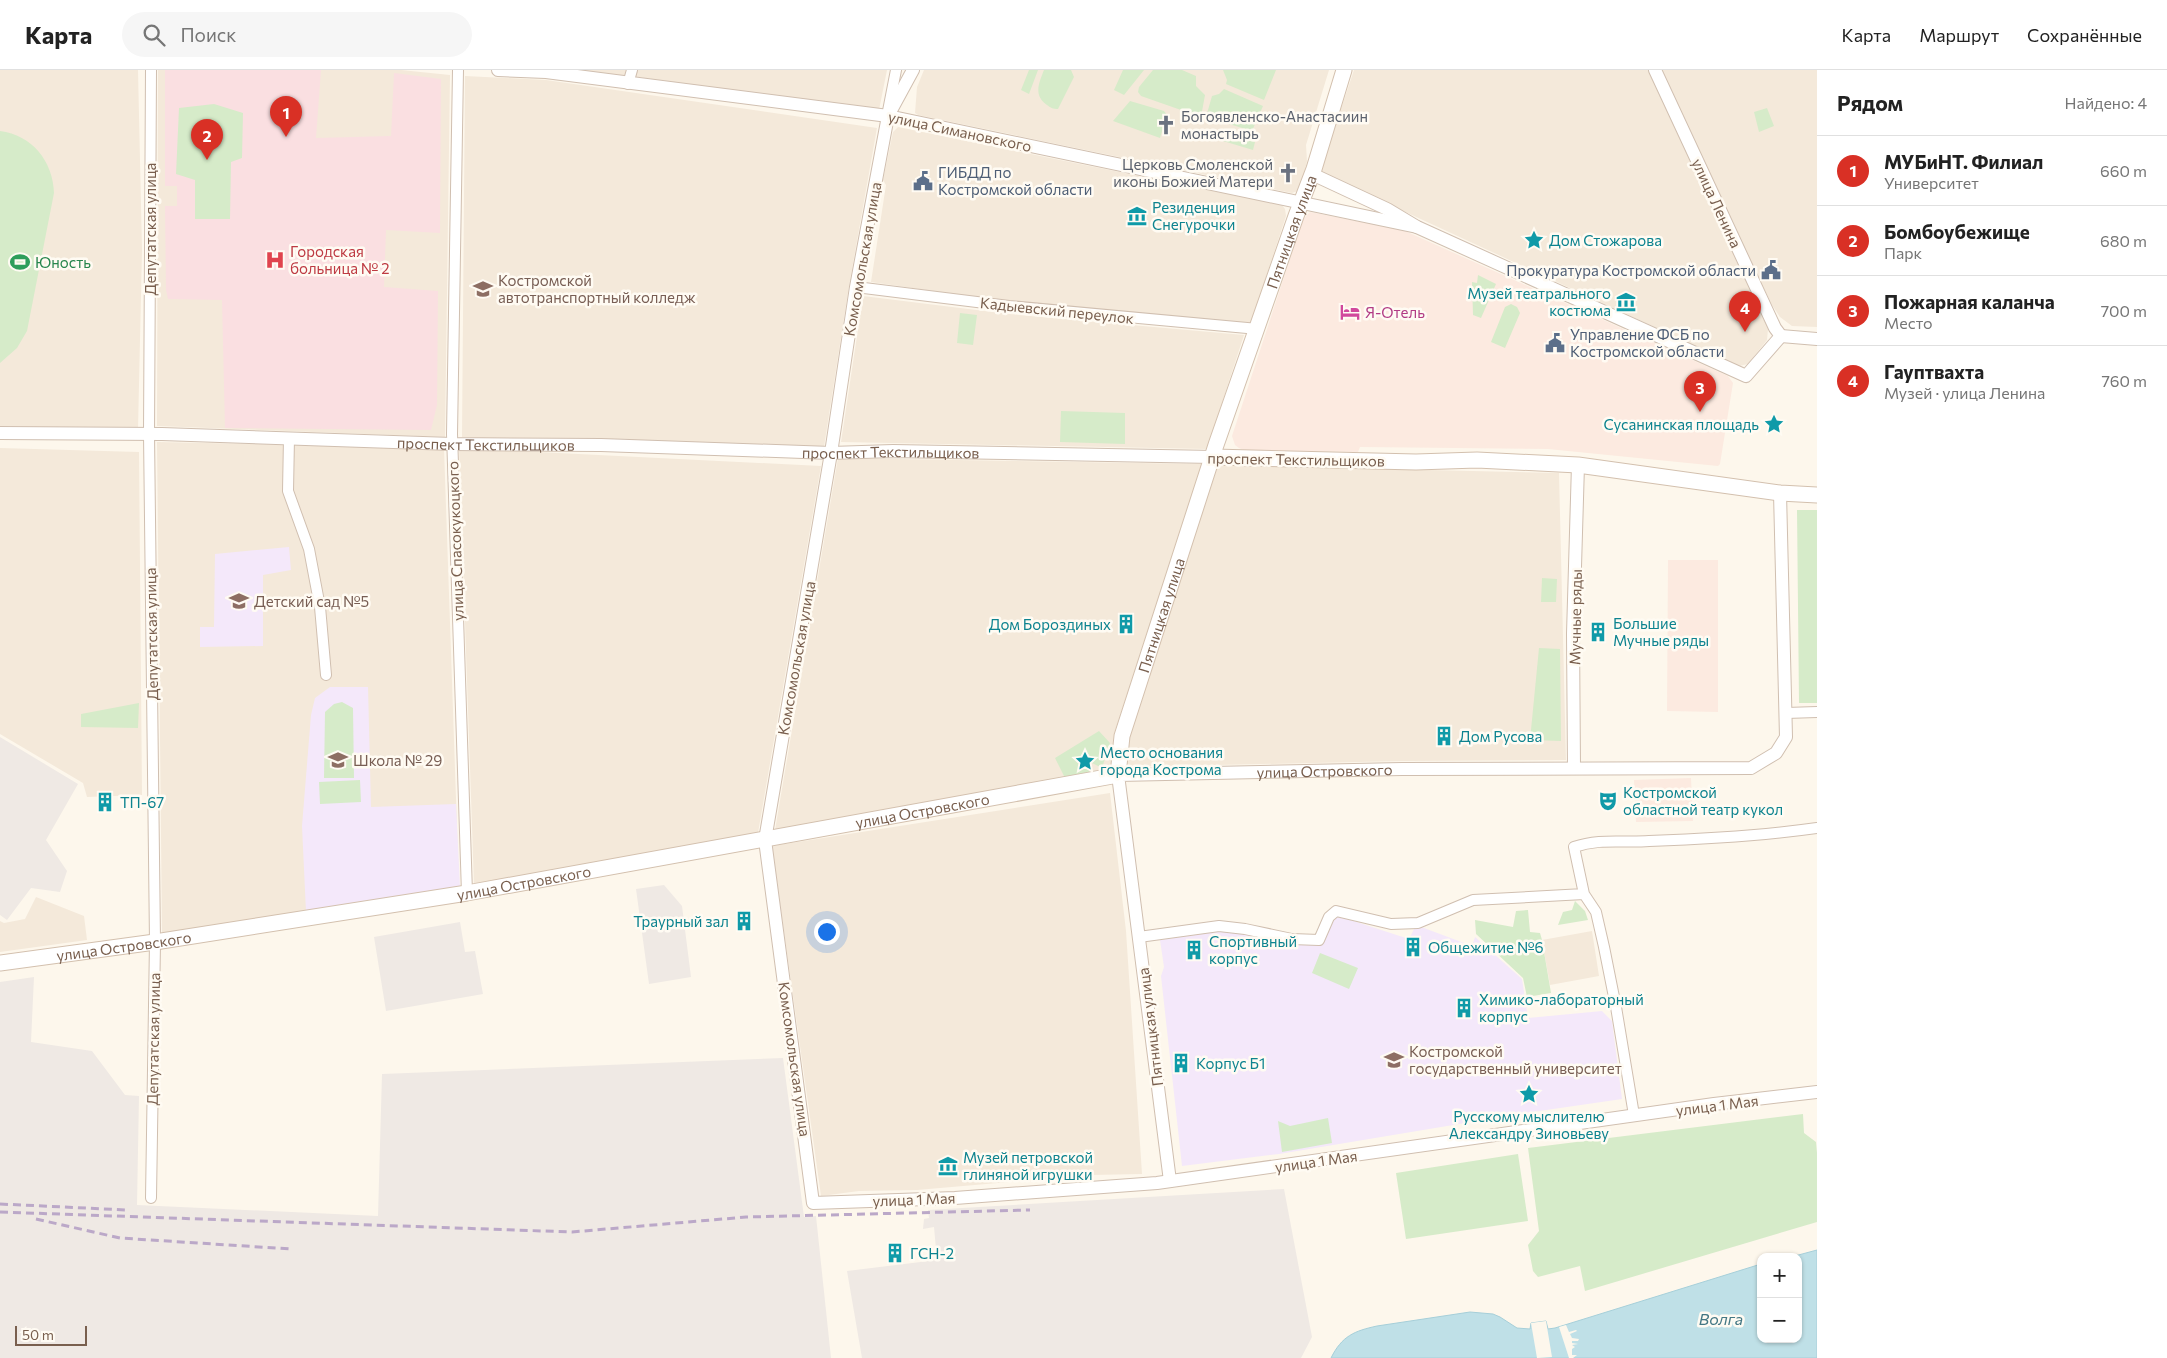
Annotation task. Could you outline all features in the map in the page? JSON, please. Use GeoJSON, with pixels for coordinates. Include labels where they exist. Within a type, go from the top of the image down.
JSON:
{"type":"FeatureCollection","features":[{"type":"Feature","properties":{"kind":"main road","name":"Пятницкая улица"},"geometry":{"type":"LineString","coordinates":[[1118,775],[1122,736],[1213,457],[1312,174],[1344,70]]}},
{"type":"Feature","properties":{"kind":"main road","name":"проспект Текстильщиков"},"geometry":{"type":"LineString","coordinates":[[1213,457],[1416,462],[1477,460],[1578,465],[1780,493]]}},
{"type":"Feature","properties":{"kind":"main road"},"geometry":{"type":"LineString","coordinates":[[1780,493],[1817,495]]}},
{"type":"Feature","properties":{"kind":"main road","name":"улица Островского"},"geometry":{"type":"LineString","coordinates":[[0,963],[155,942],[467,893],[1118,775]]}},
{"type":"Feature","properties":{"kind":"street","name":"Депутатская улица"},"geometry":{"type":"LineString","coordinates":[[150,70],[149,434],[155,942],[151,1198]]}},
{"type":"Feature","properties":{"kind":"street","name":"улица Спасокукоцкого"},"geometry":{"type":"LineString","coordinates":[[458,70],[452,444],[467,893]]}},
{"type":"Feature","properties":{"kind":"street","name":"улица Симановского"},"geometry":{"type":"LineString","coordinates":[[498,70],[546,72],[888,116],[1417,227]]}},
{"type":"Feature","properties":{"kind":"street"},"geometry":{"type":"LineString","coordinates":[[628,84],[632,70]]}},
{"type":"Feature","properties":{"kind":"street","name":"Комсомольская улица"},"geometry":{"type":"LineString","coordinates":[[813,1203],[765,840],[831,453],[856,287],[896,70]]}},
{"type":"Feature","properties":{"kind":"street","name":"Комсомольская улица"},"geometry":{"type":"LineString","coordinates":[[888,116],[913,70]]}},
{"type":"Feature","properties":{"kind":"street","name":"улица Ленина"},"geometry":{"type":"LineString","coordinates":[[1655,70],[1775,328],[1781,336]]}},
{"type":"Feature","properties":{"kind":"street","name":"улица Симановского"},"geometry":{"type":"LineString","coordinates":[[1312,174],[1387,209],[1417,227],[1746,376],[1781,336]]}},
{"type":"Feature","properties":{"kind":"street","name":"Кадыевский переулок"},"geometry":{"type":"LineString","coordinates":[[856,287],[1010,306],[1258,329]]}},
{"type":"Feature","properties":{"kind":"street"},"geometry":{"type":"LineString","coordinates":[[1781,336],[1817,339]]}},
{"type":"Feature","properties":{"kind":"street","name":"проспект Текстильщиков"},"geometry":{"type":"LineString","coordinates":[[0,433],[149,434],[452,444],[620,446],[831,453],[893,451],[1213,457]]}},
{"type":"Feature","properties":{"kind":"street"},"geometry":{"type":"LineString","coordinates":[[289,438],[288,491],[309,549],[320,607],[326,675]]}},
{"type":"Feature","properties":{"kind":"street","name":"Мучные ряды"},"geometry":{"type":"LineString","coordinates":[[1574,768],[1574,634],[1578,465]]}},
{"type":"Feature","properties":{"kind":"street"},"geometry":{"type":"LineString","coordinates":[[1780,493],[1786,713],[1812,712],[1817,718]]}},
{"type":"Feature","properties":{"kind":"street","name":"улица Островского"},"geometry":{"type":"LineString","coordinates":[[1118,775],[1393,769],[1751,768],[1776,753],[1786,737],[1786,713]]}},
{"type":"Feature","properties":{"kind":"street","name":"Пятницкая улица"},"geometry":{"type":"LineString","coordinates":[[1118,775],[1170,1181]]}},
{"type":"Feature","properties":{"kind":"street"},"geometry":{"type":"LineString","coordinates":[[1634,1115],[1604,947],[1596,912],[1584,894],[1574,847],[1592,841],[1747,837],[1817,828]]}},
{"type":"Feature","properties":{"kind":"street"},"geometry":{"type":"LineString","coordinates":[[1139,936],[1219,926],[1245,929],[1292,939],[1319,940],[1329,917],[1336,911],[1392,924],[1418,923],[1473,900],[1584,894]]}},
{"type":"Feature","properties":{"kind":"street","name":"улица 1 Мая"},"geometry":{"type":"LineString","coordinates":[[813,1203],[972,1197],[1170,1181],[1634,1115],[1817,1092]]}},
{"type":"Feature","properties":{"kind":"shaded area"},"geometry":{"type":"Polygon","coordinates":[[[0,70],[138,70],[142,250],[138,430],[0,426],[0,70]]]}},
{"type":"Feature","properties":{"kind":"shaded area","name":"Городская больница № 2"},"geometry":{"type":"Polygon","coordinates":[[[158,70],[401,70],[450,75],[445,437],[157,426],[158,70]]]}},
{"type":"Feature","properties":{"kind":"shaded area","name":"Городская больница № 2"},"geometry":{"type":"Polygon","coordinates":[[[165,70],[321,70],[316,138],[391,136],[394,73],[441,79],[440,233],[386,230],[384,287],[438,291],[437,405],[431,430],[225,428],[222,300],[168,299],[166,290],[165,206],[177,206],[177,186],[165,186],[165,70]]]}},
{"type":"Feature","properties":{"kind":"shaded area"},"geometry":{"type":"Polygon","coordinates":[[[567,70],[887,70],[879,110],[630,76],[567,70]]]}},
{"type":"Feature","properties":{"kind":"shaded area","name":"Богоявленско-Анастасиин монастырь"},"geometry":{"type":"Polygon","coordinates":[[[924,70],[1329,70],[1306,145],[1307,161],[1303,180],[1298,191],[1292,193],[918,115],[915,113],[917,87],[924,70]]]}},
{"type":"Feature","properties":{"kind":"shaded area"},"geometry":{"type":"Polygon","coordinates":[[[1354,70],[1648,70],[1768,329],[1767,340],[1748,364],[1739,366],[1321,173],[1354,70]]]}},
{"type":"Feature","properties":{"kind":"shaded area"},"geometry":{"type":"Polygon","coordinates":[[[1659,70],[1817,70],[1817,327],[1792,326],[1780,317],[1772,305],[1659,70]]]}},
{"type":"Feature","properties":{"kind":"shaded area"},"geometry":{"type":"Polygon","coordinates":[[[465,76],[546,80],[877,128],[849,286],[824,447],[543,441],[462,437],[465,76]]]}},
{"type":"Feature","properties":{"kind":"shaded area"},"geometry":{"type":"Polygon","coordinates":[[[898,127],[1282,205],[1286,216],[1251,323],[1003,301],[871,282],[886,185],[883,180],[893,132],[898,127]]]}},
{"type":"Feature","properties":{"kind":"shaded area"},"geometry":{"type":"Polygon","coordinates":[[[1310,212],[1403,230],[1728,376],[1733,383],[1720,464],[1718,466],[1548,449],[1360,447],[1358,452],[1244,450],[1239,448],[1235,445],[1232,436],[1303,219],[1310,212]]]}},
{"type":"Feature","properties":{"kind":"shaded area"},"geometry":{"type":"Polygon","coordinates":[[[863,296],[1009,314],[1244,335],[1207,449],[841,442],[863,296]]]}},
{"type":"Feature","properties":{"kind":"shaded area"},"geometry":{"type":"Polygon","coordinates":[[[157,442],[444,448],[459,886],[162,934],[157,442]]]}},
{"type":"Feature","properties":{"kind":"shaded area"},"geometry":{"type":"Polygon","coordinates":[[[0,448],[139,452],[142,795],[87,797],[83,783],[0,734],[0,448]]]}},
{"type":"Feature","properties":{"kind":"shaded area"},"geometry":{"type":"Polygon","coordinates":[[[459,448],[821,466],[758,833],[474,884],[459,448]]]}},
{"type":"Feature","properties":{"kind":"shaded area"},"geometry":{"type":"Polygon","coordinates":[[[838,458],[1202,464],[1114,734],[1110,773],[775,830],[838,458]]]}},
{"type":"Feature","properties":{"kind":"shaded area"},"geometry":{"type":"Polygon","coordinates":[[[1218,465],[1559,473],[1566,760],[1402,761],[1127,767],[1129,738],[1218,465]]]}},
{"type":"Feature","properties":{"kind":"shaded area","name":"Детский сад №5"},"geometry":{"type":"Polygon","coordinates":[[[289,547],[291,570],[263,575],[263,646],[200,647],[200,627],[214,627],[215,554],[289,547]]]}},
{"type":"Feature","properties":{"kind":"shaded area"},"geometry":{"type":"Polygon","coordinates":[[[1668,560],[1718,560],[1718,712],[1667,711],[1668,560]]]}},
{"type":"Feature","properties":{"kind":"shaded area","name":"Школа № 29"},"geometry":{"type":"Polygon","coordinates":[[[330,687],[368,687],[371,807],[456,804],[460,887],[306,912],[302,826],[311,715],[315,698],[330,687]]]}},
{"type":"Feature","properties":{"kind":"shaded area"},"geometry":{"type":"Polygon","coordinates":[[[0,737],[78,784],[46,840],[67,871],[60,892],[31,888],[7,920],[0,915],[0,737]]]}},
{"type":"Feature","properties":{"kind":"shaded area"},"geometry":{"type":"Polygon","coordinates":[[[1691,778],[1693,821],[1636,822],[1634,780],[1691,778]]]}},
{"type":"Feature","properties":{"kind":"shaded area"},"geometry":{"type":"Polygon","coordinates":[[[1110,793],[1126,931],[1142,1174],[1091,1175],[917,1190],[859,1191],[821,1196],[772,846],[1110,793]]]}},
{"type":"Feature","properties":{"kind":"shaded area"},"geometry":{"type":"Polygon","coordinates":[[[664,885],[682,906],[691,977],[649,984],[636,889],[664,885]]]}},
{"type":"Feature","properties":{"kind":"shaded area"},"geometry":{"type":"Polygon","coordinates":[[[36,897],[84,916],[87,940],[0,952],[0,921],[4,923],[25,919],[36,897]]]}},
{"type":"Feature","properties":{"kind":"shaded area","name":"Костромской государственный университет"},"geometry":{"type":"Polygon","coordinates":[[[1335,915],[1409,939],[1416,925],[1472,946],[1475,937],[1522,979],[1528,1018],[1602,1011],[1612,1021],[1622,1099],[1279,1154],[1182,1166],[1161,976],[1164,967],[1160,940],[1223,931],[1322,945],[1335,915]]]}},
{"type":"Feature","properties":{"kind":"shaded area"},"geometry":{"type":"Polygon","coordinates":[[[460,922],[465,952],[475,951],[483,994],[386,1011],[374,937],[460,922]]]}},
{"type":"Feature","properties":{"kind":"shaded area"},"geometry":{"type":"Polygon","coordinates":[[[1592,931],[1599,976],[1550,985],[1542,940],[1592,931]]]}},
{"type":"Feature","properties":{"kind":"shaded area"},"geometry":{"type":"Polygon","coordinates":[[[34,977],[31,1042],[92,1051],[125,1095],[139,1096],[137,1205],[378,1216],[382,1074],[783,1058],[804,1217],[816,1216],[831,1358],[0,1358],[0,982],[34,977]]]}},
{"type":"Feature","properties":{"kind":"shaded area"},"geometry":{"type":"Polygon","coordinates":[[[1284,1189],[1312,1337],[1301,1358],[862,1358],[847,1271],[937,1260],[934,1227],[923,1229],[924,1219],[929,1218],[928,1210],[1284,1189]]]}},
{"type":"Feature","properties":{"kind":"green space"},"geometry":{"type":"Polygon","coordinates":[[[1029,70],[1038,70],[1029,94],[1021,90],[1029,70]]]}},
{"type":"Feature","properties":{"kind":"green space"},"geometry":{"type":"Polygon","coordinates":[[[1044,70],[1071,70],[1074,77],[1058,109],[1050,107],[1040,97],[1038,89],[1044,70]]]}},
{"type":"Feature","properties":{"kind":"green space"},"geometry":{"type":"Polygon","coordinates":[[[1123,70],[1144,70],[1124,95],[1114,90],[1123,70]]]}},
{"type":"Feature","properties":{"kind":"green space"},"geometry":{"type":"Polygon","coordinates":[[[1153,70],[1182,70],[1196,76],[1196,86],[1205,95],[1201,117],[1141,96],[1138,92],[1139,87],[1153,70]]]}},
{"type":"Feature","properties":{"kind":"green space"},"geometry":{"type":"Polygon","coordinates":[[[1223,70],[1276,70],[1264,100],[1226,84],[1227,80],[1223,70]]]}},
{"type":"Feature","properties":{"kind":"green space"},"geometry":{"type":"Polygon","coordinates":[[[1224,89],[1263,106],[1252,131],[1206,117],[1212,96],[1219,94],[1224,89]]]}},
{"type":"Feature","properties":{"kind":"green space"},"geometry":{"type":"Polygon","coordinates":[[[1130,101],[1164,111],[1167,115],[1160,138],[1113,121],[1130,101]]]}},
{"type":"Feature","properties":{"kind":"green space"},"geometry":{"type":"Polygon","coordinates":[[[214,104],[243,113],[242,158],[231,162],[230,219],[195,219],[195,180],[176,174],[179,108],[214,104]]]}},
{"type":"Feature","properties":{"kind":"green space"},"geometry":{"type":"Polygon","coordinates":[[[1767,108],[1774,126],[1759,132],[1754,112],[1767,108]]]}},
{"type":"Feature","properties":{"kind":"green space","name":"Юность"},"geometry":{"type":"Polygon","coordinates":[[[0,131],[22,138],[39,152],[50,170],[54,193],[27,331],[17,348],[0,363],[0,131]]]}},
{"type":"Feature","properties":{"kind":"green space"},"geometry":{"type":"Polygon","coordinates":[[[1225,134],[1255,142],[1253,150],[1223,141],[1225,134]]]}},
{"type":"Feature","properties":{"kind":"green space"},"geometry":{"type":"Polygon","coordinates":[[[1478,275],[1496,284],[1481,318],[1473,315],[1472,282],[1477,283],[1478,275]]]}},
{"type":"Feature","properties":{"kind":"green space"},"geometry":{"type":"Polygon","coordinates":[[[1511,304],[1517,307],[1520,313],[1505,348],[1491,342],[1505,307],[1511,304]]]}},
{"type":"Feature","properties":{"kind":"green space"},"geometry":{"type":"Polygon","coordinates":[[[960,313],[977,315],[973,345],[957,343],[960,313]]]}},
{"type":"Feature","properties":{"kind":"green space"},"geometry":{"type":"Polygon","coordinates":[[[1061,411],[1125,413],[1125,444],[1060,442],[1061,411]]]}},
{"type":"Feature","properties":{"kind":"green space"},"geometry":{"type":"Polygon","coordinates":[[[1797,510],[1817,510],[1817,703],[1799,703],[1797,510]]]}},
{"type":"Feature","properties":{"kind":"green space"},"geometry":{"type":"Polygon","coordinates":[[[1542,578],[1557,579],[1556,602],[1541,602],[1542,578]]]}},
{"type":"Feature","properties":{"kind":"green space"},"geometry":{"type":"Polygon","coordinates":[[[1539,648],[1560,649],[1561,741],[1530,740],[1539,648]]]}},
{"type":"Feature","properties":{"kind":"green space"},"geometry":{"type":"Polygon","coordinates":[[[342,702],[353,708],[354,778],[324,778],[325,712],[334,704],[342,702]]]}},
{"type":"Feature","properties":{"kind":"green space"},"geometry":{"type":"Polygon","coordinates":[[[139,703],[138,728],[81,727],[81,714],[139,703]]]}},
{"type":"Feature","properties":{"kind":"green space"},"geometry":{"type":"Polygon","coordinates":[[[1099,731],[1110,743],[1102,768],[1092,763],[1089,754],[1082,754],[1078,759],[1079,765],[1088,768],[1090,773],[1065,778],[1055,758],[1099,731]]]}},
{"type":"Feature","properties":{"kind":"green space"},"geometry":{"type":"Polygon","coordinates":[[[360,780],[361,802],[320,804],[319,782],[360,780]]]}},
{"type":"Feature","properties":{"kind":"green space"},"geometry":{"type":"Polygon","coordinates":[[[1575,901],[1585,911],[1588,920],[1558,925],[1563,912],[1572,910],[1575,901]]]}},
{"type":"Feature","properties":{"kind":"green space"},"geometry":{"type":"Polygon","coordinates":[[[1528,910],[1530,932],[1540,933],[1542,940],[1551,993],[1527,997],[1523,978],[1476,934],[1475,920],[1513,927],[1516,911],[1528,910]]]}},
{"type":"Feature","properties":{"kind":"green space"},"geometry":{"type":"Polygon","coordinates":[[[1320,953],[1358,968],[1349,989],[1312,973],[1320,953]]]}},
{"type":"Feature","properties":{"kind":"green space"},"geometry":{"type":"Polygon","coordinates":[[[1803,1114],[1804,1133],[1816,1142],[1817,1222],[1585,1291],[1580,1266],[1538,1277],[1533,1271],[1528,1245],[1539,1231],[1528,1148],[1803,1114]]]}},
{"type":"Feature","properties":{"kind":"green space"},"geometry":{"type":"Polygon","coordinates":[[[1328,1118],[1332,1143],[1282,1152],[1278,1121],[1290,1126],[1328,1118]]]}},
{"type":"Feature","properties":{"kind":"green space"},"geometry":{"type":"Polygon","coordinates":[[[1518,1154],[1528,1221],[1406,1239],[1396,1173],[1518,1154]]]}},
{"type":"Feature","properties":{"kind":"water","name":"Волга"},"geometry":{"type":"Polygon","coordinates":[[[1817,1250],[1817,1358],[1331,1358],[1344,1340],[1362,1330],[1377,1326],[1470,1312],[1493,1314],[1517,1328],[1530,1329],[1531,1323],[1546,1321],[1548,1329],[1555,1328],[1757,1265],[1757,1343],[1802,1343],[1802,1254],[1817,1250]]]}},
{"type":"Feature","properties":{"kind":"pier"},"geometry":{"type":"Polygon","coordinates":[[[1546,1321],[1552,1357],[1537,1358],[1531,1323],[1546,1321]]]}},
{"type":"Feature","properties":{"kind":"pier"},"geometry":{"type":"Polygon","coordinates":[[[1566,1325],[1569,1332],[1577,1331],[1570,1334],[1572,1338],[1579,1339],[1578,1341],[1572,1341],[1572,1343],[1578,1344],[1572,1345],[1575,1347],[1572,1349],[1572,1355],[1577,1355],[1573,1358],[1569,1358],[1559,1327],[1566,1325]]]}},
{"type":"Feature","properties":{"kind":"railway"},"geometry":{"type":"LineString","coordinates":[[0,1204],[127,1210]]}},
{"type":"Feature","properties":{"kind":"railway"},"geometry":{"type":"LineString","coordinates":[[0,1212],[572,1232],[746,1217],[1030,1210]]}},
{"type":"Feature","properties":{"kind":"railway"},"geometry":{"type":"LineString","coordinates":[[36,1219],[120,1238],[291,1249]]}},
{"type":"Feature","properties":{"kind":"place","name":"Богоявленско-Анастасиин монастырь"},"geometry":{"type":"Point","coordinates":[1166,125]}},
{"type":"Feature","properties":{"kind":"place","name":"МУБиНТ. Филиал"},"geometry":{"type":"Point","coordinates":[286,137]}},
{"type":"Feature","properties":{"kind":"place","name":"Бомбоубежище"},"geometry":{"type":"Point","coordinates":[207,160]}},
{"type":"Feature","properties":{"kind":"place","name":"Церковь Смоленской иконы Божией Матери"},"geometry":{"type":"Point","coordinates":[1288,173]}},
{"type":"Feature","properties":{"kind":"place","name":"ГИБДД по Костромской области"},"geometry":{"type":"Point","coordinates":[923,181]}},
{"type":"Feature","properties":{"kind":"place","name":"Резиденция Снегурочки"},"geometry":{"type":"Point","coordinates":[1137,216]}},
{"type":"Feature","properties":{"kind":"place","name":"Дом Стожарова"},"geometry":{"type":"Point","coordinates":[1534,240]}},
{"type":"Feature","properties":{"kind":"place","name":"Городская больница № 2"},"geometry":{"type":"Point","coordinates":[275,260]}},
{"type":"Feature","properties":{"kind":"place","name":"Юность"},"geometry":{"type":"Point","coordinates":[20,262]}},
{"type":"Feature","properties":{"kind":"place","name":"Прокуратура Костромской области"},"geometry":{"type":"Point","coordinates":[1771,270]}},
{"type":"Feature","properties":{"kind":"place","name":"Костромской автотранспортный колледж"},"geometry":{"type":"Point","coordinates":[483,289]}},
{"type":"Feature","properties":{"kind":"place","name":"Музей театрального костюма"},"geometry":{"type":"Point","coordinates":[1626,302]}},
{"type":"Feature","properties":{"kind":"place","name":"Я-Отель"},"geometry":{"type":"Point","coordinates":[1350,312]}},
{"type":"Feature","properties":{"kind":"place","name":"Гауптвахта"},"geometry":{"type":"Point","coordinates":[1745,332]}},
{"type":"Feature","properties":{"kind":"place","name":"Управление ФСБ по Костромской области"},"geometry":{"type":"Point","coordinates":[1555,343]}},
{"type":"Feature","properties":{"kind":"place","name":"Пожарная каланча"},"geometry":{"type":"Point","coordinates":[1700,412]}},
{"type":"Feature","properties":{"kind":"place","name":"Сусанинская площадь"},"geometry":{"type":"Point","coordinates":[1774,424]}},
{"type":"Feature","properties":{"kind":"place","name":"Детский сад №5"},"geometry":{"type":"Point","coordinates":[239,601]}},
{"type":"Feature","properties":{"kind":"place","name":"Дом Бороздиных"},"geometry":{"type":"Point","coordinates":[1126,624]}},
{"type":"Feature","properties":{"kind":"place","name":"Большие Мучные ряды"},"geometry":{"type":"Point","coordinates":[1598,632]}},
{"type":"Feature","properties":{"kind":"place","name":"Дом Русова"},"geometry":{"type":"Point","coordinates":[1444,736]}},
{"type":"Feature","properties":{"kind":"place","name":"Школа № 29"},"geometry":{"type":"Point","coordinates":[338,760]}},
{"type":"Feature","properties":{"kind":"place","name":"Место основания города Кострома"},"geometry":{"type":"Point","coordinates":[1085,761]}},
{"type":"Feature","properties":{"kind":"place","name":"Костромской областной театр кукол"},"geometry":{"type":"Point","coordinates":[1608,801]}},
{"type":"Feature","properties":{"kind":"place","name":"ТП-67"},"geometry":{"type":"Point","coordinates":[105,802]}},
{"type":"Feature","properties":{"kind":"place","name":"Траурный зал"},"geometry":{"type":"Point","coordinates":[744,921]}},
{"type":"Feature","properties":{"kind":"place","name":"Общежитие №6"},"geometry":{"type":"Point","coordinates":[1413,947]}},
{"type":"Feature","properties":{"kind":"place","name":"Спортивный корпус"},"geometry":{"type":"Point","coordinates":[1194,950]}},
{"type":"Feature","properties":{"kind":"place","name":"Химико-лабораторный корпус"},"geometry":{"type":"Point","coordinates":[1464,1008]}},
{"type":"Feature","properties":{"kind":"place","name":"Костромской государственный университет"},"geometry":{"type":"Point","coordinates":[1394,1060]}},
{"type":"Feature","properties":{"kind":"place","name":"Корпус Б1"},"geometry":{"type":"Point","coordinates":[1181,1063]}},
{"type":"Feature","properties":{"kind":"place","name":"Русскому мыслителю Александру Зиновьеву"},"geometry":{"type":"Point","coordinates":[1529,1094]}},
{"type":"Feature","properties":{"kind":"place","name":"Музей петровской глиняной игрушки"},"geometry":{"type":"Point","coordinates":[948,1166]}},
{"type":"Feature","properties":{"kind":"place","name":"ГСН-2"},"geometry":{"type":"Point","coordinates":[895,1253]}}]}
